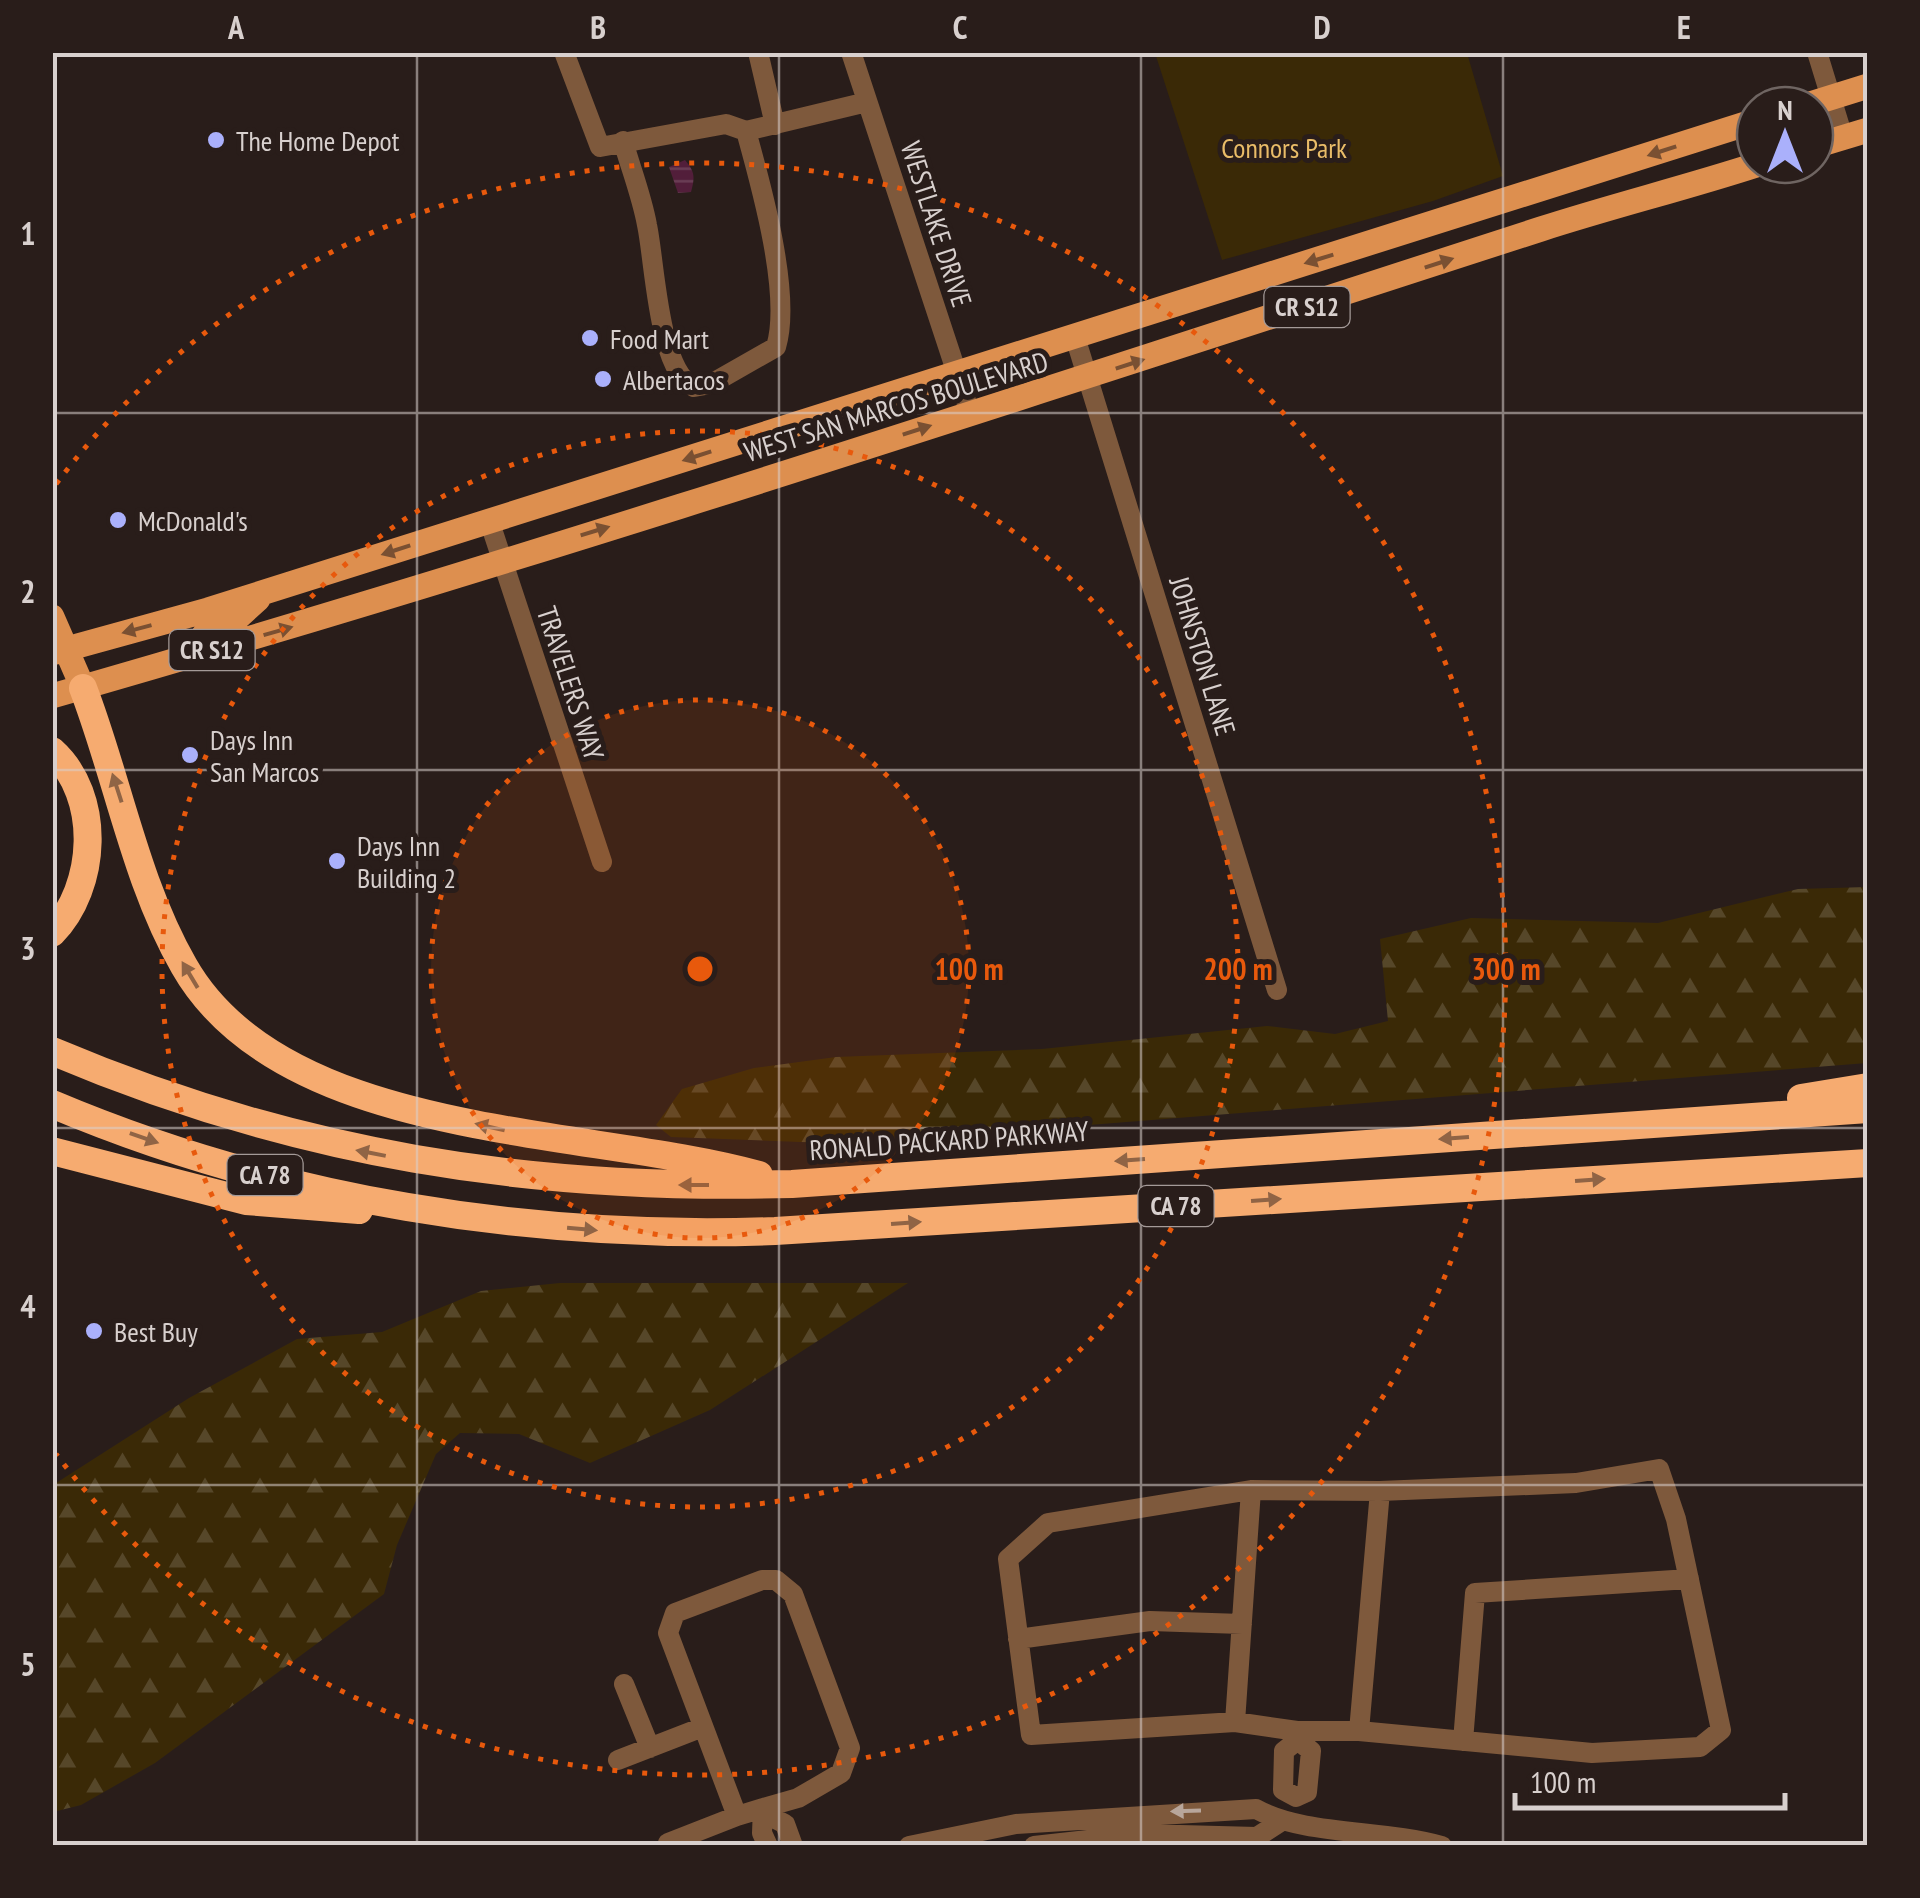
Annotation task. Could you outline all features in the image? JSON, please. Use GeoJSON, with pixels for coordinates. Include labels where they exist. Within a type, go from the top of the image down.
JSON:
{"type":"FeatureCollection","features":[{"type":"Feature","properties":{"kind":"highway"},"geometry":{"type":"LineString","coordinates":[[83,688],[157,914],[210,1007],[246,1040],[281,1063],[422,1110],[557,1141],[707,1160],[792,1184]]}},
{"type":"Feature","properties":{"kind":"highway"},"geometry":{"type":"LineString","coordinates":[[52,751],[66,763],[74,785],[88,854],[87,872],[73,905],[52,933]]}},
{"type":"Feature","properties":{"kind":"highway","name":"RONALD PACKARD PARKWAY"},"geometry":{"type":"LineString","coordinates":[[52,1052],[243,1121],[417,1162],[630,1184],[792,1184],[1868,1109]]}},
{"type":"Feature","properties":{"kind":"highway"},"geometry":{"type":"LineString","coordinates":[[1622,1126],[1868,1087]]}},
{"type":"Feature","properties":{"kind":"highway","name":"CA 78"},"geometry":{"type":"LineString","coordinates":[[52,1104],[253,1173],[484,1222],[609,1231],[775,1231],[1868,1163]]}},
{"type":"Feature","properties":{"kind":"highway"},"geometry":{"type":"LineString","coordinates":[[52,1151],[246,1200],[484,1222]]}},
{"type":"Feature","properties":{"kind":"main road"},"geometry":{"type":"LineString","coordinates":[[1835,96],[1868,86]]}},
{"type":"Feature","properties":{"kind":"main road","name":"WEST SAN MARCOS BOULEVARD"},"geometry":{"type":"LineString","coordinates":[[59,651],[265,592],[1735,127]]}},
{"type":"Feature","properties":{"kind":"main road","name":"WEST SAN MARCOS BOULEVARD"},"geometry":{"type":"LineString","coordinates":[[52,696],[1088,378],[1546,228],[1735,171]]}},
{"type":"Feature","properties":{"kind":"main road"},"geometry":{"type":"LineString","coordinates":[[202,653],[204,635],[234,620],[265,592]]}},
{"type":"Feature","properties":{"kind":"main road"},"geometry":{"type":"LineString","coordinates":[[52,617],[59,651],[83,688]]}},
{"type":"Feature","properties":{"kind":"street"},"geometry":{"type":"LineString","coordinates":[[564,52],[600,147],[726,124],[746,130],[867,102]]}},
{"type":"Feature","properties":{"kind":"street"},"geometry":{"type":"LineString","coordinates":[[758,52],[775,124]]}},
{"type":"Feature","properties":{"kind":"street","name":"WESTLAKE DRIVE"},"geometry":{"type":"LineString","coordinates":[[851,52],[970,414]]}},
{"type":"Feature","properties":{"kind":"street"},"geometry":{"type":"LineString","coordinates":[[1817,52],[1818,85]]}},
{"type":"Feature","properties":{"kind":"street"},"geometry":{"type":"LineString","coordinates":[[1835,115],[1856,133]]}},
{"type":"Feature","properties":{"kind":"street"},"geometry":{"type":"LineString","coordinates":[[623,141],[647,224],[658,302],[677,373],[694,387],[711,384],[776,347],[784,322],[763,195],[746,130]]}},
{"type":"Feature","properties":{"kind":"street","name":"JOHNSTON LANE"},"geometry":{"type":"LineString","coordinates":[[1076,338],[1277,990]]}},
{"type":"Feature","properties":{"kind":"street","name":"TRAVELERS WAY"},"geometry":{"type":"LineString","coordinates":[[488,520],[602,862]]}},
{"type":"Feature","properties":{"kind":"street"},"geometry":{"type":"LineString","coordinates":[[1660,1469],[1689,1578],[1720,1730],[1700,1747],[1592,1753],[1359,1731],[1297,1736],[1236,1722],[1031,1735],[1008,1559],[1048,1523],[1251,1490],[1380,1491],[1576,1482],[1660,1469]]}},
{"type":"Feature","properties":{"kind":"street"},"geometry":{"type":"LineString","coordinates":[[1236,1722],[1251,1490]]}},
{"type":"Feature","properties":{"kind":"street"},"geometry":{"type":"LineString","coordinates":[[1359,1731],[1380,1491]]}},
{"type":"Feature","properties":{"kind":"street"},"geometry":{"type":"LineString","coordinates":[[1462,1741],[1474,1593],[1689,1578]]}},
{"type":"Feature","properties":{"kind":"street"},"geometry":{"type":"LineString","coordinates":[[668,1843],[798,1798],[842,1773],[850,1748],[793,1594],[776,1580],[762,1580],[675,1613],[668,1634],[737,1816]]}},
{"type":"Feature","properties":{"kind":"street"},"geometry":{"type":"LineString","coordinates":[[1018,1639],[1150,1621],[1242,1624]]}},
{"type":"Feature","properties":{"kind":"street"},"geometry":{"type":"LineString","coordinates":[[624,1684],[650,1748]]}},
{"type":"Feature","properties":{"kind":"street"},"geometry":{"type":"LineString","coordinates":[[618,1760],[703,1727]]}},
{"type":"Feature","properties":{"kind":"street"},"geometry":{"type":"LineString","coordinates":[[1282,1846],[1296,1797],[1307,1792],[1311,1751],[1297,1736]]}},
{"type":"Feature","properties":{"kind":"street"},"geometry":{"type":"LineString","coordinates":[[909,1846],[1016,1824],[1095,1816],[1256,1809],[1288,1823],[1399,1834],[1442,1846]]}},
{"type":"Feature","properties":{"kind":"street"},"geometry":{"type":"LineString","coordinates":[[765,1811],[762,1832],[768,1846]]}},
{"type":"Feature","properties":{"kind":"street"},"geometry":{"type":"LineString","coordinates":[[765,1811],[785,1824],[793,1846]]}},
{"type":"Feature","properties":{"kind":"street"},"geometry":{"type":"LineString","coordinates":[[1034,1846],[1142,1834],[1257,1837],[1288,1823]]}},
{"type":"Feature","properties":{"kind":"green space","name":"Connors Park"},"geometry":{"type":"Polygon","coordinates":[[[1155,53],[1467,53],[1503,176],[1433,201],[1222,260],[1155,53]]]}},
{"type":"Feature","properties":{"kind":"green space"},"geometry":{"type":"Polygon","coordinates":[[[1867,887],[1867,1063],[851,1144],[671,1137],[656,1125],[682,1089],[754,1068],[836,1057],[1042,1049],[1267,1026],[1335,1034],[1388,1021],[1380,939],[1471,918],[1658,923],[1798,889],[1867,887]]]}},
{"type":"Feature","properties":{"kind":"green space"},"geometry":{"type":"Polygon","coordinates":[[[560,1283],[908,1283],[710,1410],[590,1463],[519,1434],[460,1433],[436,1454],[397,1545],[384,1594],[155,1763],[81,1805],[53,1812],[53,1485],[189,1398],[297,1339],[382,1332],[481,1291],[560,1283]]]}},
{"type":"Feature","properties":{"kind":"shaded area"},"geometry":{"type":"Polygon","coordinates":[[[685,160],[692,171],[691,192],[678,193],[669,167],[685,160]]]}},
{"type":"Feature","properties":{"kind":"place","name":"The Home Depot"},"geometry":{"type":"Point","coordinates":[216,140]}},
{"type":"Feature","properties":{"kind":"place","name":"Food Mart"},"geometry":{"type":"Point","coordinates":[590,338]}},
{"type":"Feature","properties":{"kind":"place","name":"Albertacos"},"geometry":{"type":"Point","coordinates":[603,379]}},
{"type":"Feature","properties":{"kind":"place","name":"McDonald's"},"geometry":{"type":"Point","coordinates":[118,520]}},
{"type":"Feature","properties":{"kind":"place","name":"Days Inn San Marcos"},"geometry":{"type":"Point","coordinates":[190,755]}},
{"type":"Feature","properties":{"kind":"place","name":"Days Inn Building 2"},"geometry":{"type":"Point","coordinates":[337,861]}},
{"type":"Feature","properties":{"kind":"place","name":"Best Buy"},"geometry":{"type":"Point","coordinates":[94,1331]}}]}
